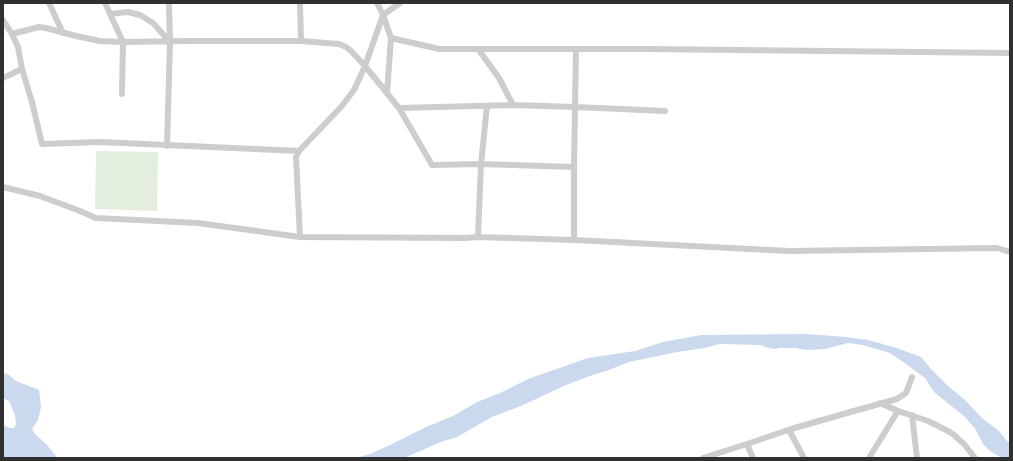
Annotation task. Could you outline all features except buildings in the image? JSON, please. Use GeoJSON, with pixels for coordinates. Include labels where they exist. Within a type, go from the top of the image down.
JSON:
{"type":"FeatureCollection","features":[{"type":"Feature","properties":{"kind":"street"},"geometry":{"type":"LineString","coordinates":[[48,3],[63,33]]}},
{"type":"Feature","properties":{"kind":"street"},"geometry":{"type":"LineString","coordinates":[[105,3],[123,42],[122,94]]}},
{"type":"Feature","properties":{"kind":"street"},"geometry":{"type":"LineString","coordinates":[[167,146],[170,42],[169,3]]}},
{"type":"Feature","properties":{"kind":"street"},"geometry":{"type":"LineString","coordinates":[[300,3],[301,41]]}},
{"type":"Feature","properties":{"kind":"street"},"geometry":{"type":"LineString","coordinates":[[377,3],[392,38],[387,93]]}},
{"type":"Feature","properties":{"kind":"street"},"geometry":{"type":"LineString","coordinates":[[300,237],[296,157],[299,151],[354,90],[365,66],[383,16],[400,3]]}},
{"type":"Feature","properties":{"kind":"street"},"geometry":{"type":"LineString","coordinates":[[110,14],[128,12],[140,15],[153,23],[170,42]]}},
{"type":"Feature","properties":{"kind":"street"},"geometry":{"type":"LineString","coordinates":[[3,20],[18,47],[22,69],[42,144],[100,142],[299,151]]}},
{"type":"Feature","properties":{"kind":"street"},"geometry":{"type":"LineString","coordinates":[[12,34],[39,27],[51,28],[63,33],[100,41],[301,41],[338,44],[346,47],[365,66],[399,108],[432,165],[481,164],[574,167]]}},
{"type":"Feature","properties":{"kind":"street"},"geometry":{"type":"LineString","coordinates":[[392,38],[439,49],[1010,52]]}},
{"type":"Feature","properties":{"kind":"street"},"geometry":{"type":"LineString","coordinates":[[478,49],[499,78],[513,105]]}},
{"type":"Feature","properties":{"kind":"street"},"geometry":{"type":"LineString","coordinates":[[574,240],[576,49]]}},
{"type":"Feature","properties":{"kind":"street"},"geometry":{"type":"LineString","coordinates":[[3,78],[22,69]]}},
{"type":"Feature","properties":{"kind":"street"},"geometry":{"type":"LineString","coordinates":[[399,108],[513,105],[664,111]]}},
{"type":"Feature","properties":{"kind":"street"},"geometry":{"type":"LineString","coordinates":[[478,237],[481,164],[487,106]]}},
{"type":"Feature","properties":{"kind":"street"},"geometry":{"type":"LineString","coordinates":[[3,187],[40,196],[96,218],[198,223],[300,237],[478,237],[574,240],[790,251],[997,248],[1010,252]]}},
{"type":"Feature","properties":{"kind":"street"},"geometry":{"type":"LineString","coordinates":[[703,458],[789,430],[897,399],[906,393],[912,377]]}},
{"type":"Feature","properties":{"kind":"street"},"geometry":{"type":"LineString","coordinates":[[880,403],[928,421],[954,435],[964,444],[975,458]]}},
{"type":"Feature","properties":{"kind":"street"},"geometry":{"type":"LineString","coordinates":[[869,458],[898,411]]}},
{"type":"Feature","properties":{"kind":"street"},"geometry":{"type":"LineString","coordinates":[[912,415],[917,458]]}},
{"type":"Feature","properties":{"kind":"street"},"geometry":{"type":"LineString","coordinates":[[789,430],[804,458]]}},
{"type":"Feature","properties":{"kind":"street"},"geometry":{"type":"LineString","coordinates":[[748,444],[753,458]]}},
{"type":"Feature","properties":{"kind":"green space"},"geometry":{"type":"Polygon","coordinates":[[[96,151],[158,152],[157,211],[95,209],[96,151]]]}},
{"type":"Feature","properties":{"kind":"water"},"geometry":{"type":"Polygon","coordinates":[[[807,334],[868,340],[897,348],[921,357],[948,386],[965,400],[982,418],[999,431],[1010,443],[1010,458],[1002,458],[990,451],[983,444],[976,430],[965,417],[934,392],[925,378],[906,364],[890,353],[863,345],[848,343],[825,349],[808,350],[795,348],[774,349],[761,345],[720,344],[629,362],[566,385],[521,406],[492,417],[457,437],[441,442],[404,458],[355,458],[370,454],[392,444],[426,427],[453,416],[477,402],[500,393],[528,379],[588,358],[635,351],[663,342],[701,335],[807,334]]]}},
{"type":"Feature","properties":{"kind":"water"},"geometry":{"type":"Polygon","coordinates":[[[3,373],[8,374],[16,381],[39,390],[41,407],[38,420],[32,429],[35,434],[47,445],[56,458],[3,458],[3,425],[14,428],[16,424],[15,415],[9,401],[3,398],[3,373]]]}}]}
